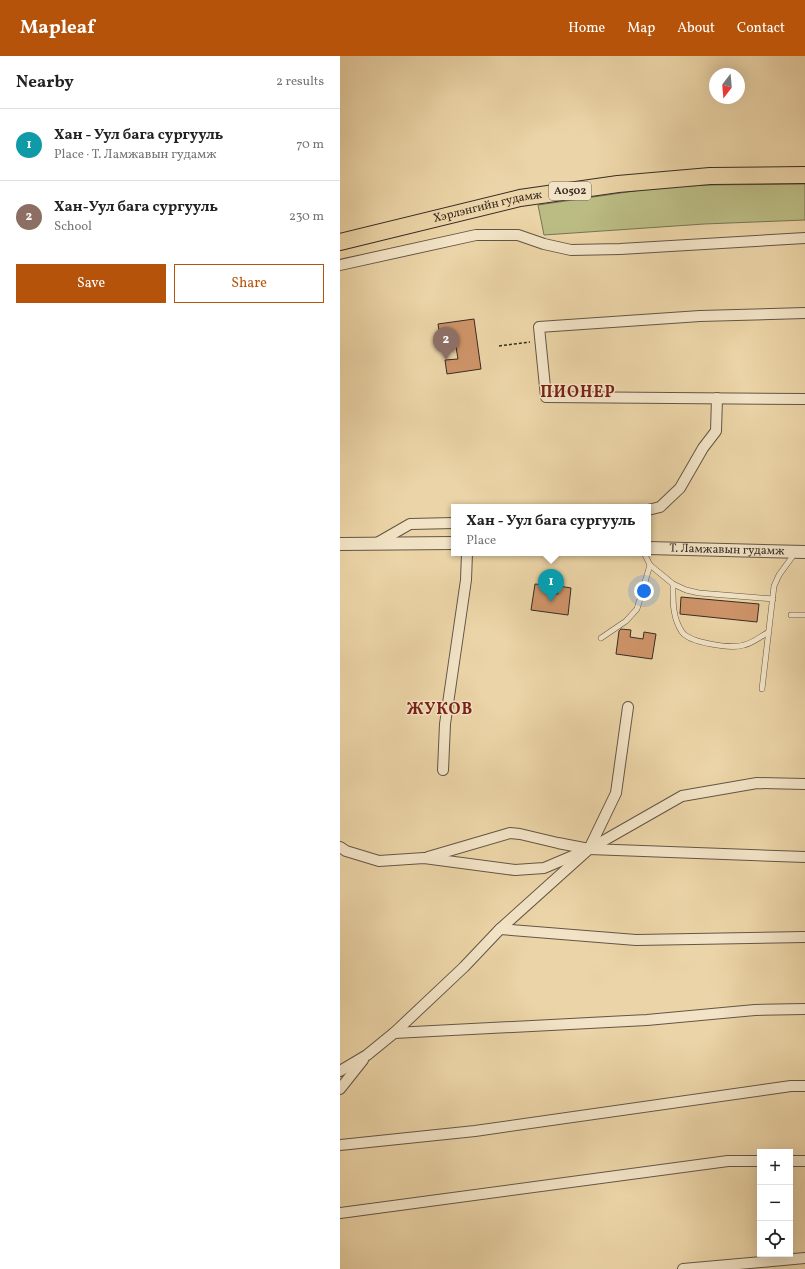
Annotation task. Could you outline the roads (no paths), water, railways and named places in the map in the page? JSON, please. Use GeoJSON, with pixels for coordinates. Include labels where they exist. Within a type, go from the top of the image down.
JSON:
{"type":"FeatureCollection","features":[{"type":"Feature","properties":{"kind":"highway","name":"Хэрлэнгийн гудамж"},"geometry":{"type":"LineString","coordinates":[[340,242],[520,198],[618,184],[710,176],[805,175]]}},
{"type":"Feature","properties":{"kind":"street"},"geometry":{"type":"LineString","coordinates":[[340,265],[476,235],[518,235],[544,244],[571,250],[620,249],[805,238]]}},
{"type":"Feature","properties":{"kind":"street"},"geometry":{"type":"LineString","coordinates":[[805,313],[700,316],[539,327],[546,397],[805,399]]}},
{"type":"Feature","properties":{"kind":"street"},"geometry":{"type":"LineString","coordinates":[[651,509],[660,507],[680,488],[703,448],[716,431],[717,398]]}},
{"type":"Feature","properties":{"kind":"street"},"geometry":{"type":"LineString","coordinates":[[377,543],[410,524],[451,523]]}},
{"type":"Feature","properties":{"kind":"street"},"geometry":{"type":"LineString","coordinates":[[340,544],[451,543]]}},
{"type":"Feature","properties":{"kind":"street","name":"Т. Ламжавын гудамж"},"geometry":{"type":"LineString","coordinates":[[651,548],[800,552]]}},
{"type":"Feature","properties":{"kind":"street"},"geometry":{"type":"LineString","coordinates":[[444,770],[445,724],[466,580],[467,556]]}},
{"type":"Feature","properties":{"kind":"street"},"geometry":{"type":"LineString","coordinates":[[340,1071],[367,1055],[394,1033],[464,967],[500,929],[589,849],[616,794],[628,707]]}},
{"type":"Feature","properties":{"kind":"street"},"geometry":{"type":"LineString","coordinates":[[340,846],[346,851],[380,861],[424,858],[515,870],[544,868],[589,849],[682,796],[757,783],[805,784]]}},
{"type":"Feature","properties":{"kind":"street"},"geometry":{"type":"LineString","coordinates":[[424,858],[510,833],[520,834],[558,844],[589,849],[805,857]]}},
{"type":"Feature","properties":{"kind":"street"},"geometry":{"type":"LineString","coordinates":[[500,929],[636,940],[805,937]]}},
{"type":"Feature","properties":{"kind":"street"},"geometry":{"type":"LineString","coordinates":[[394,1033],[647,1020],[755,1010],[805,1009]]}},
{"type":"Feature","properties":{"kind":"street"},"geometry":{"type":"LineString","coordinates":[[340,1090],[367,1055]]}},
{"type":"Feature","properties":{"kind":"street"},"geometry":{"type":"LineString","coordinates":[[340,1145],[475,1130],[792,1086],[805,1086]]}},
{"type":"Feature","properties":{"kind":"street"},"geometry":{"type":"LineString","coordinates":[[340,1213],[728,1161],[757,1161]]}},
{"type":"Feature","properties":{"kind":"street"},"geometry":{"type":"LineString","coordinates":[[793,1161],[805,1161]]}},
{"type":"Feature","properties":{"kind":"street"},"geometry":{"type":"LineString","coordinates":[[683,1269],[782,1265],[805,1258]]}},
{"type":"Feature","properties":{"kind":"lane"},"geometry":{"type":"LineString","coordinates":[[762,689],[774,586],[779,575],[800,552]]}},
{"type":"Feature","properties":{"kind":"lane"},"geometry":{"type":"LineString","coordinates":[[646,556],[650,565],[673,584],[686,590],[698,593],[773,599]]}},
{"type":"Feature","properties":{"kind":"lane"},"geometry":{"type":"LineString","coordinates":[[601,638],[626,621],[637,609],[650,565]]}},
{"type":"Feature","properties":{"kind":"lane"},"geometry":{"type":"LineString","coordinates":[[673,584],[673,613],[682,633],[694,640],[720,646],[744,646],[769,632]]}},
{"type":"Feature","properties":{"kind":"lane"},"geometry":{"type":"LineString","coordinates":[[791,615],[805,616]]}},
{"type":"Feature","properties":{"kind":"place","name":"Хан-Уул бага сургууль"},"geometry":{"type":"Point","coordinates":[446,360]}},
{"type":"Feature","properties":{"kind":"place","name":"Хан - Уул бага сургууль"},"geometry":{"type":"Point","coordinates":[551,602]}},
{"type":"Feature","properties":{"kind":"district","name":"ПИОНЕР"},"geometry":{"type":"Point","coordinates":[578,393]}},
{"type":"Feature","properties":{"kind":"district","name":"ЖУКОВ"},"geometry":{"type":"Point","coordinates":[440,710]}}]}
